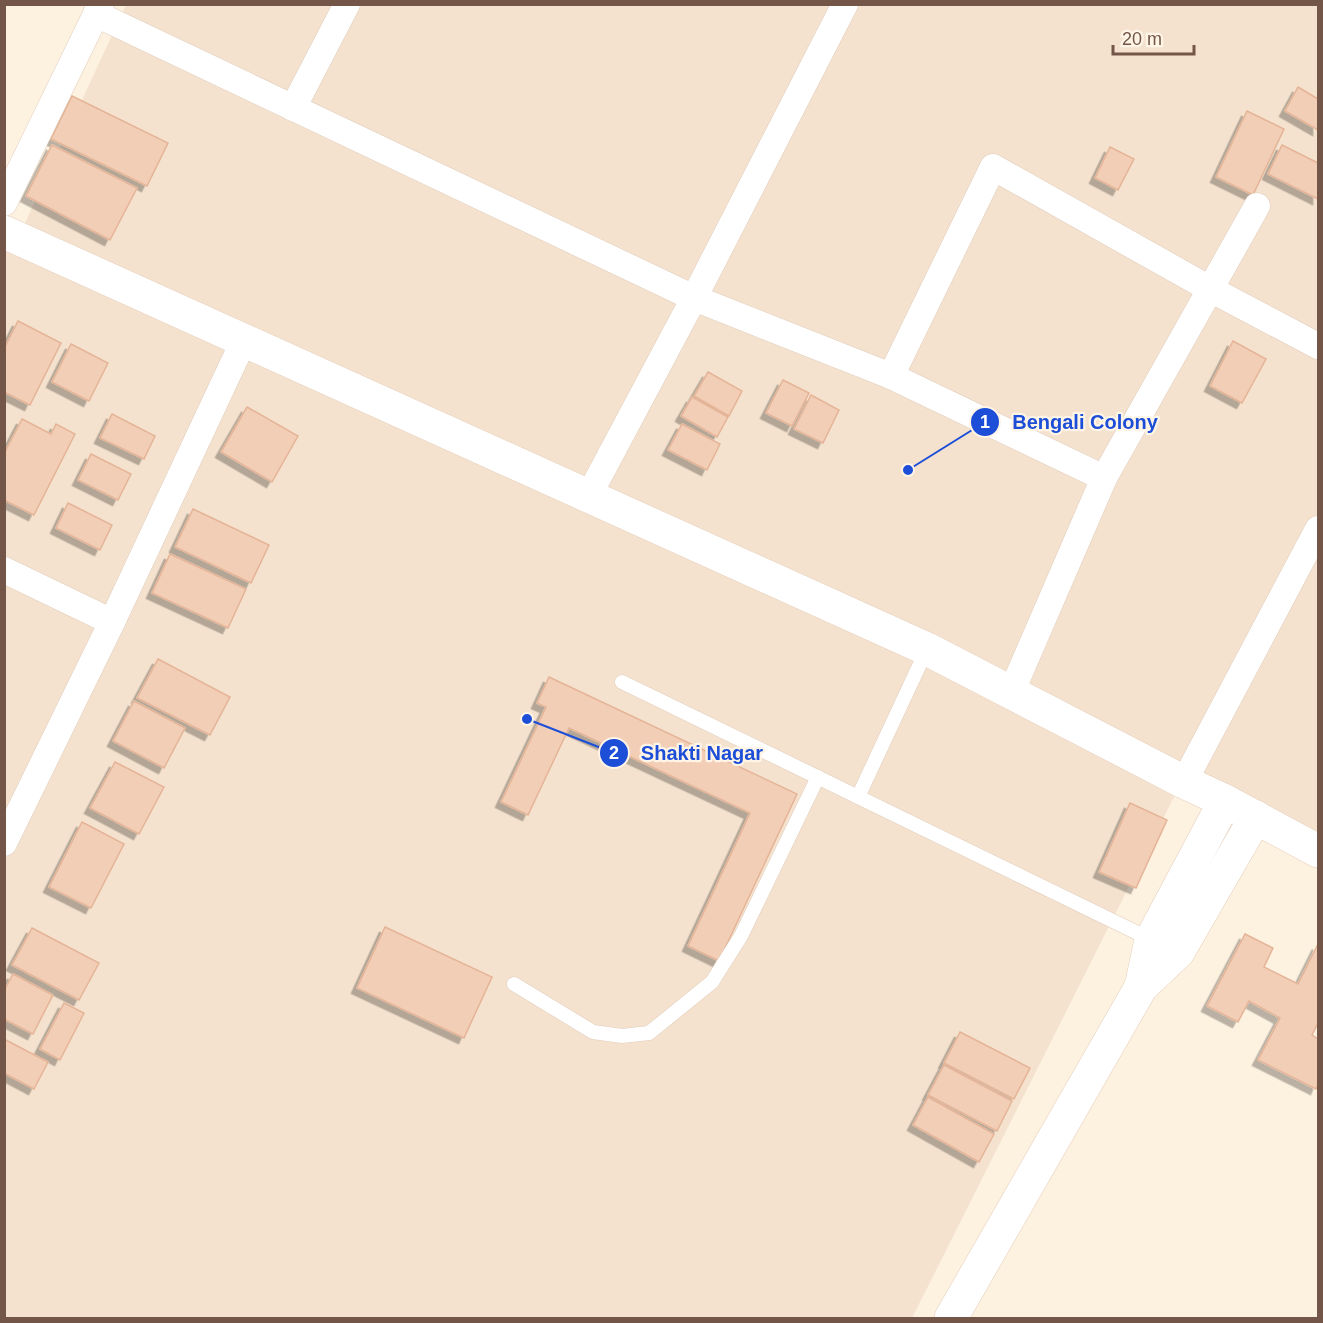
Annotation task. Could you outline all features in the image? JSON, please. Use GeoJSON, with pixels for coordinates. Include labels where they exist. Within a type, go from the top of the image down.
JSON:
{"type":"FeatureCollection","features":[{"type":"Feature","properties":{"kind":"main road"},"geometry":{"type":"LineString","coordinates":[[4,232],[927,649],[1318,851]]}},
{"type":"Feature","properties":{"kind":"main road"},"geometry":{"type":"LineString","coordinates":[[1164,946],[1225,801]]}},
{"type":"Feature","properties":{"kind":"main road"},"geometry":{"type":"LineString","coordinates":[[951,1318],[1164,946],[1256,818]]}},
{"type":"Feature","properties":{"kind":"street"},"geometry":{"type":"LineString","coordinates":[[293,108],[347,4]]}},
{"type":"Feature","properties":{"kind":"street"},"geometry":{"type":"LineString","coordinates":[[588,497],[694,298],[845,4]]}},
{"type":"Feature","properties":{"kind":"street"},"geometry":{"type":"LineString","coordinates":[[4,203],[99,9],[293,108],[694,298],[891,376],[1104,478]]}},
{"type":"Feature","properties":{"kind":"street"},"geometry":{"type":"LineString","coordinates":[[891,376],[993,167],[1210,289],[1318,346]]}},
{"type":"Feature","properties":{"kind":"street"},"geometry":{"type":"LineString","coordinates":[[1011,693],[1104,478],[1257,206]]}},
{"type":"Feature","properties":{"kind":"street"},"geometry":{"type":"LineString","coordinates":[[4,843],[12,807],[112,622],[244,340]]}},
{"type":"Feature","properties":{"kind":"street"},"geometry":{"type":"LineString","coordinates":[[1184,782],[1310,566],[1318,529]]}},
{"type":"Feature","properties":{"kind":"street"},"geometry":{"type":"LineString","coordinates":[[4,570],[112,622]]}},
{"type":"Feature","properties":{"kind":"lane"},"geometry":{"type":"LineString","coordinates":[[858,797],[927,649]]}},
{"type":"Feature","properties":{"kind":"lane"},"geometry":{"type":"LineString","coordinates":[[622,682],[1164,946]]}},
{"type":"Feature","properties":{"kind":"lane"},"geometry":{"type":"LineString","coordinates":[[513,984],[593,1032],[622,1036],[649,1033],[712,982],[741,936],[818,777]]}},
{"type":"Feature","properties":{"kind":"shaded area"},"geometry":{"type":"Polygon","coordinates":[[[126,5],[1318,5],[1318,853],[1177,791],[912,1318],[5,1318],[5,230],[19,236],[126,5]]]}},
{"type":"Feature","properties":{"kind":"building"},"geometry":{"type":"Polygon","coordinates":[[[1298,87],[1318,99],[1318,130],[1285,111],[1298,87]]]}},
{"type":"Feature","properties":{"kind":"building"},"geometry":{"type":"Polygon","coordinates":[[[72,96],[168,143],[147,186],[51,139],[72,96]]]}},
{"type":"Feature","properties":{"kind":"building"},"geometry":{"type":"Polygon","coordinates":[[[1247,111],[1284,129],[1253,195],[1216,177],[1247,111]]]}},
{"type":"Feature","properties":{"kind":"building"},"geometry":{"type":"Polygon","coordinates":[[[52,145],[137,188],[110,240],[26,196],[52,145]]]}},
{"type":"Feature","properties":{"kind":"building"},"geometry":{"type":"Polygon","coordinates":[[[1282,145],[1318,163],[1318,199],[1268,174],[1282,145]]]}},
{"type":"Feature","properties":{"kind":"building"},"geometry":{"type":"Polygon","coordinates":[[[1110,147],[1134,159],[1118,190],[1095,178],[1110,147]]]}},
{"type":"Feature","properties":{"kind":"building"},"geometry":{"type":"Polygon","coordinates":[[[18,321],[61,343],[30,405],[4,392],[4,349],[18,321]]]}},
{"type":"Feature","properties":{"kind":"building"},"geometry":{"type":"Polygon","coordinates":[[[1233,341],[1266,359],[1242,403],[1210,386],[1233,341]]]}},
{"type":"Feature","properties":{"kind":"building"},"geometry":{"type":"Polygon","coordinates":[[[71,344],[108,363],[89,401],[52,382],[71,344]]]}},
{"type":"Feature","properties":{"kind":"building"},"geometry":{"type":"Polygon","coordinates":[[[708,372],[742,391],[729,416],[694,396],[708,372]]]}},
{"type":"Feature","properties":{"kind":"building"},"geometry":{"type":"Polygon","coordinates":[[[783,380],[809,393],[792,426],[766,413],[783,380]]]}},
{"type":"Feature","properties":{"kind":"building"},"geometry":{"type":"Polygon","coordinates":[[[811,395],[839,410],[823,443],[794,429],[811,395]]]}},
{"type":"Feature","properties":{"kind":"building"},"geometry":{"type":"Polygon","coordinates":[[[692,397],[728,417],[717,437],[681,416],[692,397]]]}},
{"type":"Feature","properties":{"kind":"building"},"geometry":{"type":"Polygon","coordinates":[[[247,407],[298,436],[272,482],[221,452],[247,407]]]}},
{"type":"Feature","properties":{"kind":"building"},"geometry":{"type":"Polygon","coordinates":[[[112,414],[155,436],[144,459],[100,438],[112,414]]]}},
{"type":"Feature","properties":{"kind":"building"},"geometry":{"type":"Polygon","coordinates":[[[22,419],[51,434],[56,424],[75,434],[34,515],[4,500],[4,454],[22,419]]]}},
{"type":"Feature","properties":{"kind":"building"},"geometry":{"type":"Polygon","coordinates":[[[682,424],[720,444],[707,470],[668,450],[682,424]]]}},
{"type":"Feature","properties":{"kind":"building"},"geometry":{"type":"Polygon","coordinates":[[[91,454],[131,474],[118,500],[78,480],[91,454]]]}},
{"type":"Feature","properties":{"kind":"building"},"geometry":{"type":"Polygon","coordinates":[[[68,503],[112,525],[100,550],[56,528],[68,503]]]}},
{"type":"Feature","properties":{"kind":"building"},"geometry":{"type":"Polygon","coordinates":[[[193,509],[269,545],[251,583],[175,547],[193,509]]]}},
{"type":"Feature","properties":{"kind":"building"},"geometry":{"type":"Polygon","coordinates":[[[170,554],[246,589],[228,628],[152,593],[170,554]]]}},
{"type":"Feature","properties":{"kind":"building"},"geometry":{"type":"Polygon","coordinates":[[[158,659],[230,697],[210,735],[137,698],[158,659]]]}},
{"type":"Feature","properties":{"kind":"building"},"geometry":{"type":"Polygon","coordinates":[[[549,677],[797,794],[719,961],[688,946],[750,813],[569,728],[528,815],[501,802],[546,707],[537,703],[549,677]]]}},
{"type":"Feature","properties":{"kind":"building"},"geometry":{"type":"Polygon","coordinates":[[[134,701],[185,728],[164,768],[113,741],[134,701]]]}},
{"type":"Feature","properties":{"kind":"building"},"geometry":{"type":"Polygon","coordinates":[[[115,762],[164,787],[139,834],[90,808],[115,762]]]}},
{"type":"Feature","properties":{"kind":"building"},"geometry":{"type":"Polygon","coordinates":[[[1130,803],[1167,820],[1136,888],[1099,872],[1130,803]]]}},
{"type":"Feature","properties":{"kind":"building"},"geometry":{"type":"Polygon","coordinates":[[[82,822],[124,844],[91,908],[49,887],[82,822]]]}},
{"type":"Feature","properties":{"kind":"building"},"geometry":{"type":"Polygon","coordinates":[[[385,927],[492,977],[464,1038],[357,988],[385,927]]]}},
{"type":"Feature","properties":{"kind":"building"},"geometry":{"type":"Polygon","coordinates":[[[32,928],[99,963],[79,1000],[12,965],[32,928]]]}},
{"type":"Feature","properties":{"kind":"building"},"geometry":{"type":"Polygon","coordinates":[[[1245,934],[1273,948],[1264,967],[1298,984],[1318,944],[1318,1023],[1312,1035],[1318,1039],[1316,1089],[1258,1060],[1280,1018],[1249,1001],[1238,1022],[1207,1006],[1245,934]]]}},
{"type":"Feature","properties":{"kind":"building"},"geometry":{"type":"Polygon","coordinates":[[[13,974],[53,995],[33,1034],[4,1019],[4,991],[13,974]]]}},
{"type":"Feature","properties":{"kind":"building"},"geometry":{"type":"Polygon","coordinates":[[[64,1003],[84,1013],[60,1060],[40,1049],[64,1003]]]}},
{"type":"Feature","properties":{"kind":"building"},"geometry":{"type":"Polygon","coordinates":[[[960,1032],[1030,1068],[1014,1099],[944,1063],[960,1032]]]}},
{"type":"Feature","properties":{"kind":"building"},"geometry":{"type":"Polygon","coordinates":[[[4,1039],[48,1062],[34,1089],[4,1073],[4,1039]]]}},
{"type":"Feature","properties":{"kind":"building"},"geometry":{"type":"Polygon","coordinates":[[[944,1065],[1012,1101],[997,1131],[928,1095],[944,1065]]]}},
{"type":"Feature","properties":{"kind":"building"},"geometry":{"type":"Polygon","coordinates":[[[928,1097],[994,1134],[979,1162],[913,1125],[928,1097]]]}},
{"type":"Feature","properties":{"kind":"place","name":"Bengali Colony"},"geometry":{"type":"Point","coordinates":[908,470]}},
{"type":"Feature","properties":{"kind":"place","name":"Shakti Nagar"},"geometry":{"type":"Point","coordinates":[527,719]}}]}
